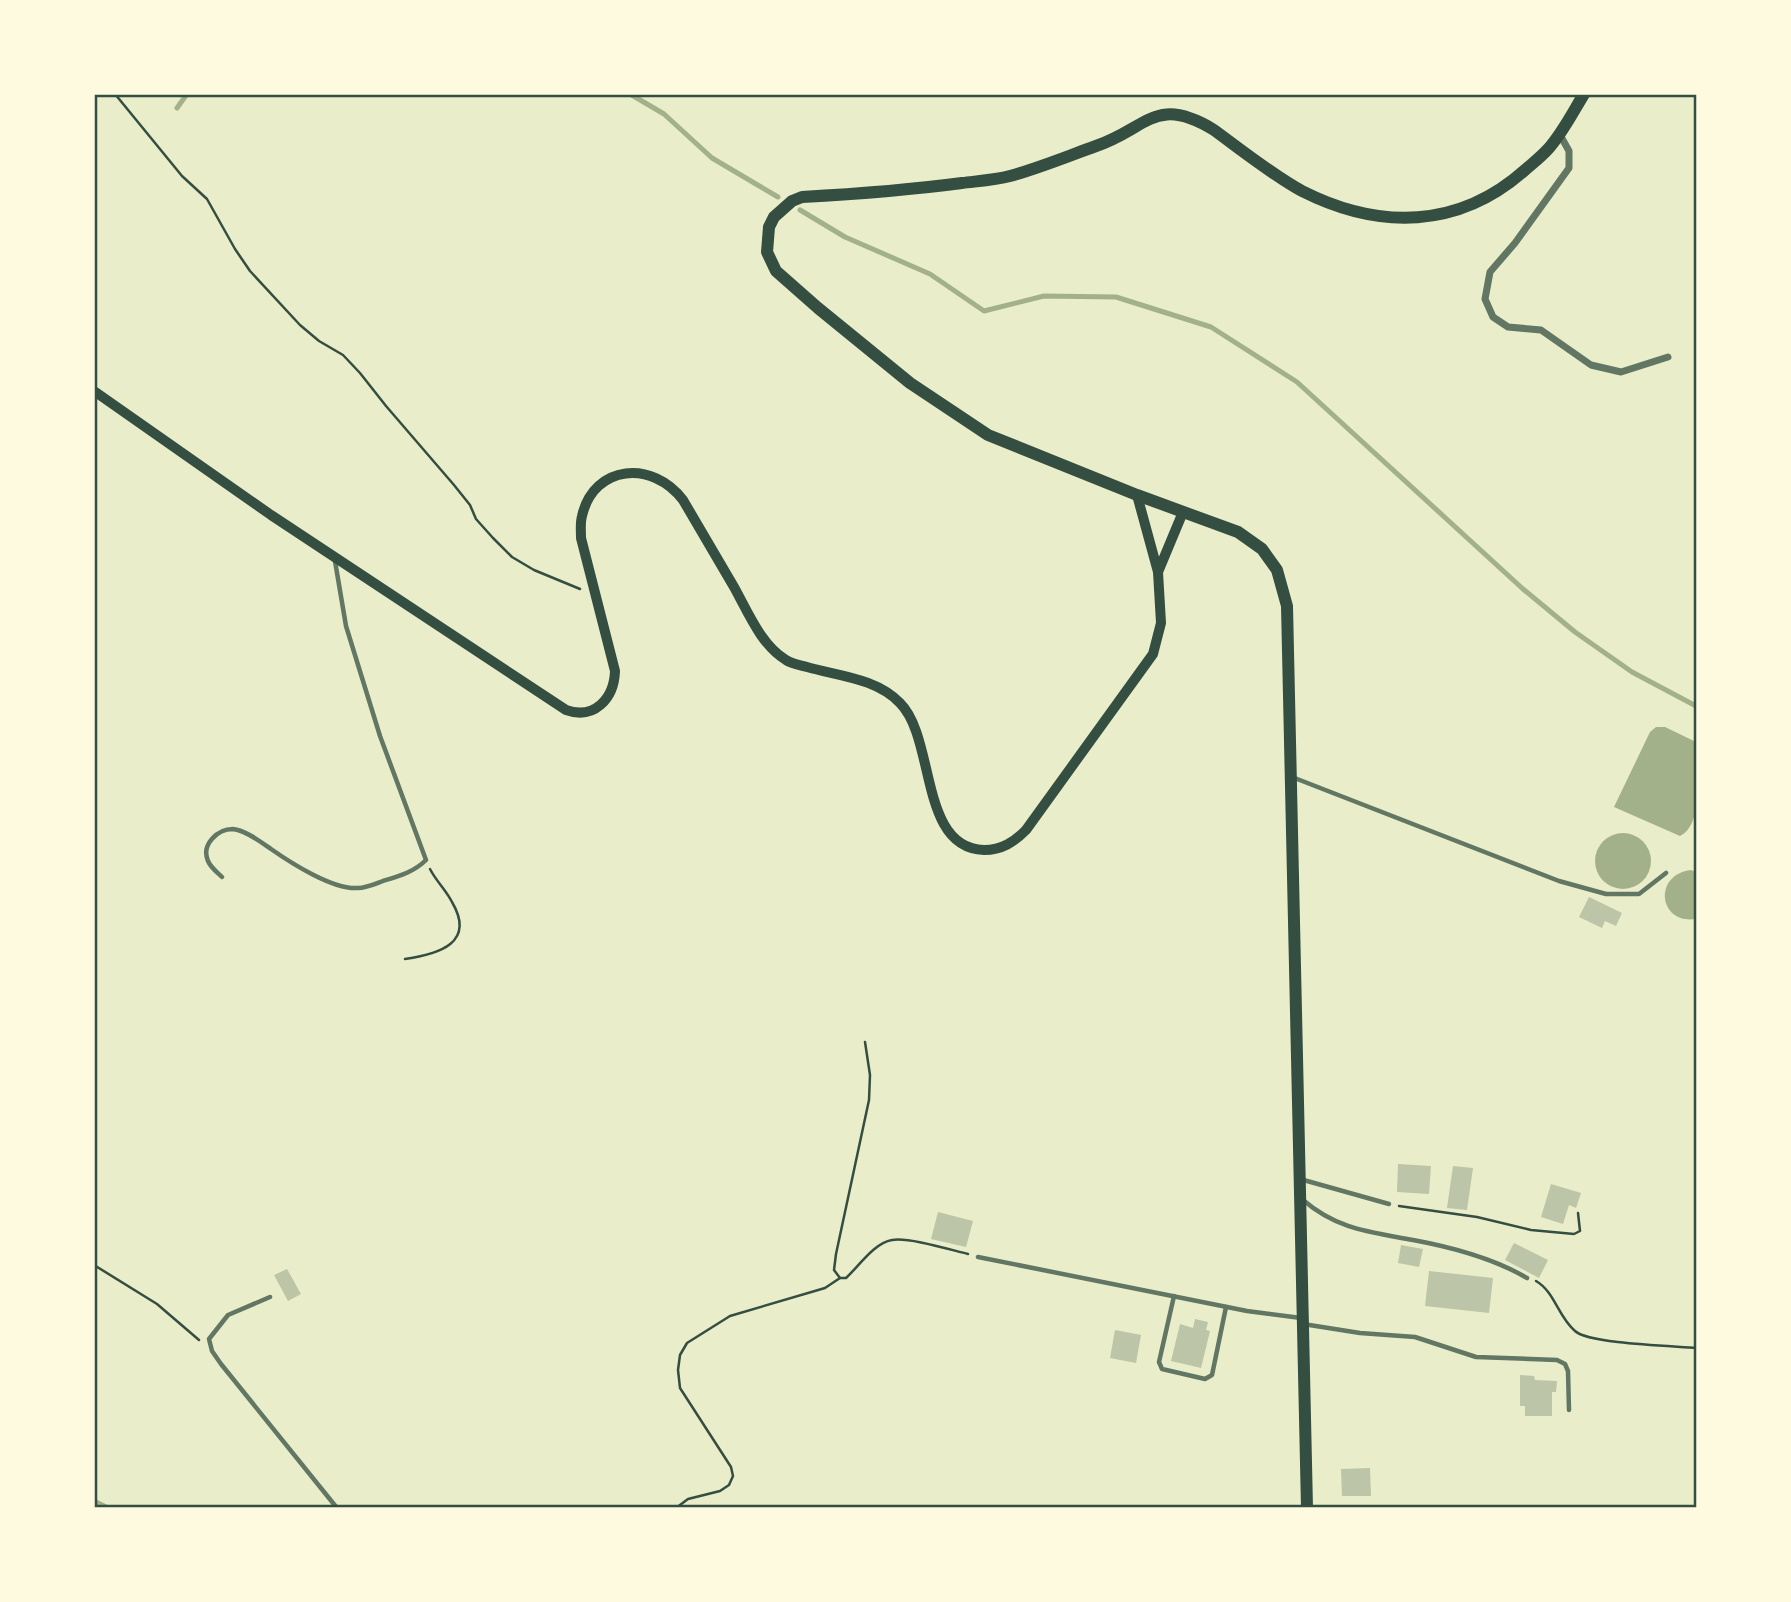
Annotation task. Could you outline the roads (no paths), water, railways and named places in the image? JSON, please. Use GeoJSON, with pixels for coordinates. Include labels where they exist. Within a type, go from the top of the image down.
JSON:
{"type":"FeatureCollection","features":[{"type":"Feature","properties":{"kind":"main road"},"geometry":{"type":"LineString","coordinates":[[1307,1507],[1287,606],[1277,570],[1262,549],[1238,532],[988,435],[910,383],[818,309],[776,271],[767,251],[766,240],[774,217],[792,201],[802,197],[933,187],[1008,177],[1109,142],[1140,122],[1178,114],[1214,130],[1301,190],[1361,214],[1408,218],[1449,214],[1508,185],[1549,148],[1584,94]]}},
{"type":"Feature","properties":{"kind":"main road"},"geometry":{"type":"LineString","coordinates":[[94,391],[334,556],[566,710],[578,714],[592,710],[604,702],[612,692],[615,681],[615,671],[581,538],[581,517],[589,497],[608,480],[626,473],[650,474],[667,482],[683,500],[764,639],[787,661],[872,684],[898,701],[912,722],[938,810],[947,830],[965,846],[978,850],[991,850],[1012,842],[1026,830],[1153,654],[1161,623],[1158,572],[1137,495]]}},
{"type":"Feature","properties":{"kind":"main road"},"geometry":{"type":"LineString","coordinates":[[1158,572],[1183,512]]}},
{"type":"Feature","properties":{"kind":"street"},"geometry":{"type":"LineString","coordinates":[[1559,133],[1569,151],[1569,168],[1515,243],[1490,272],[1485,299],[1493,317],[1508,327],[1541,330],[1591,365],[1621,372],[1668,357]]}},
{"type":"Feature","properties":{"kind":"lane"},"geometry":{"type":"LineString","coordinates":[[222,877],[209,864],[207,845],[213,837],[235,829],[338,886],[359,889],[405,874],[418,868],[426,860],[380,736],[346,626],[334,556]]}},
{"type":"Feature","properties":{"kind":"lane"},"geometry":{"type":"LineString","coordinates":[[1291,777],[1559,881],[1606,894],[1639,894],[1666,873]]}},
{"type":"Feature","properties":{"kind":"lane"},"geometry":{"type":"LineString","coordinates":[[1300,1179],[1390,1204]]}},
{"type":"Feature","properties":{"kind":"lane"},"geometry":{"type":"LineString","coordinates":[[1300,1197],[1317,1211],[1352,1229],[1444,1247],[1511,1268],[1527,1278]]}},
{"type":"Feature","properties":{"kind":"lane"},"geometry":{"type":"LineString","coordinates":[[978,1256],[1360,1334],[1415,1337],[1476,1357],[1557,1360],[1565,1364],[1568,1371],[1569,1410]]}},
{"type":"Feature","properties":{"kind":"lane"},"geometry":{"type":"LineString","coordinates":[[1174,1296],[1159,1362],[1162,1369],[1205,1379],[1212,1375],[1226,1307]]}},
{"type":"Feature","properties":{"kind":"lane"},"geometry":{"type":"LineString","coordinates":[[270,1297],[228,1315],[209,1339],[212,1351],[250,1402],[337,1507]]}},
{"type":"Feature","properties":{"kind":"waterway"},"geometry":{"type":"LineString","coordinates":[[177,108],[187,94]]}},
{"type":"Feature","properties":{"kind":"waterway"},"geometry":{"type":"LineString","coordinates":[[630,94],[664,114],[712,158],[778,197]]}},
{"type":"Feature","properties":{"kind":"waterway"},"geometry":{"type":"LineString","coordinates":[[800,210],[845,237],[930,274],[984,311],[1044,296],[1116,297],[1211,327],[1297,382],[1523,589],[1575,632],[1632,672],[1696,706]]}},
{"type":"Feature","properties":{"kind":"waterway"},"geometry":{"type":"LineString","coordinates":[[94,1501],[108,1508]]}}]}
